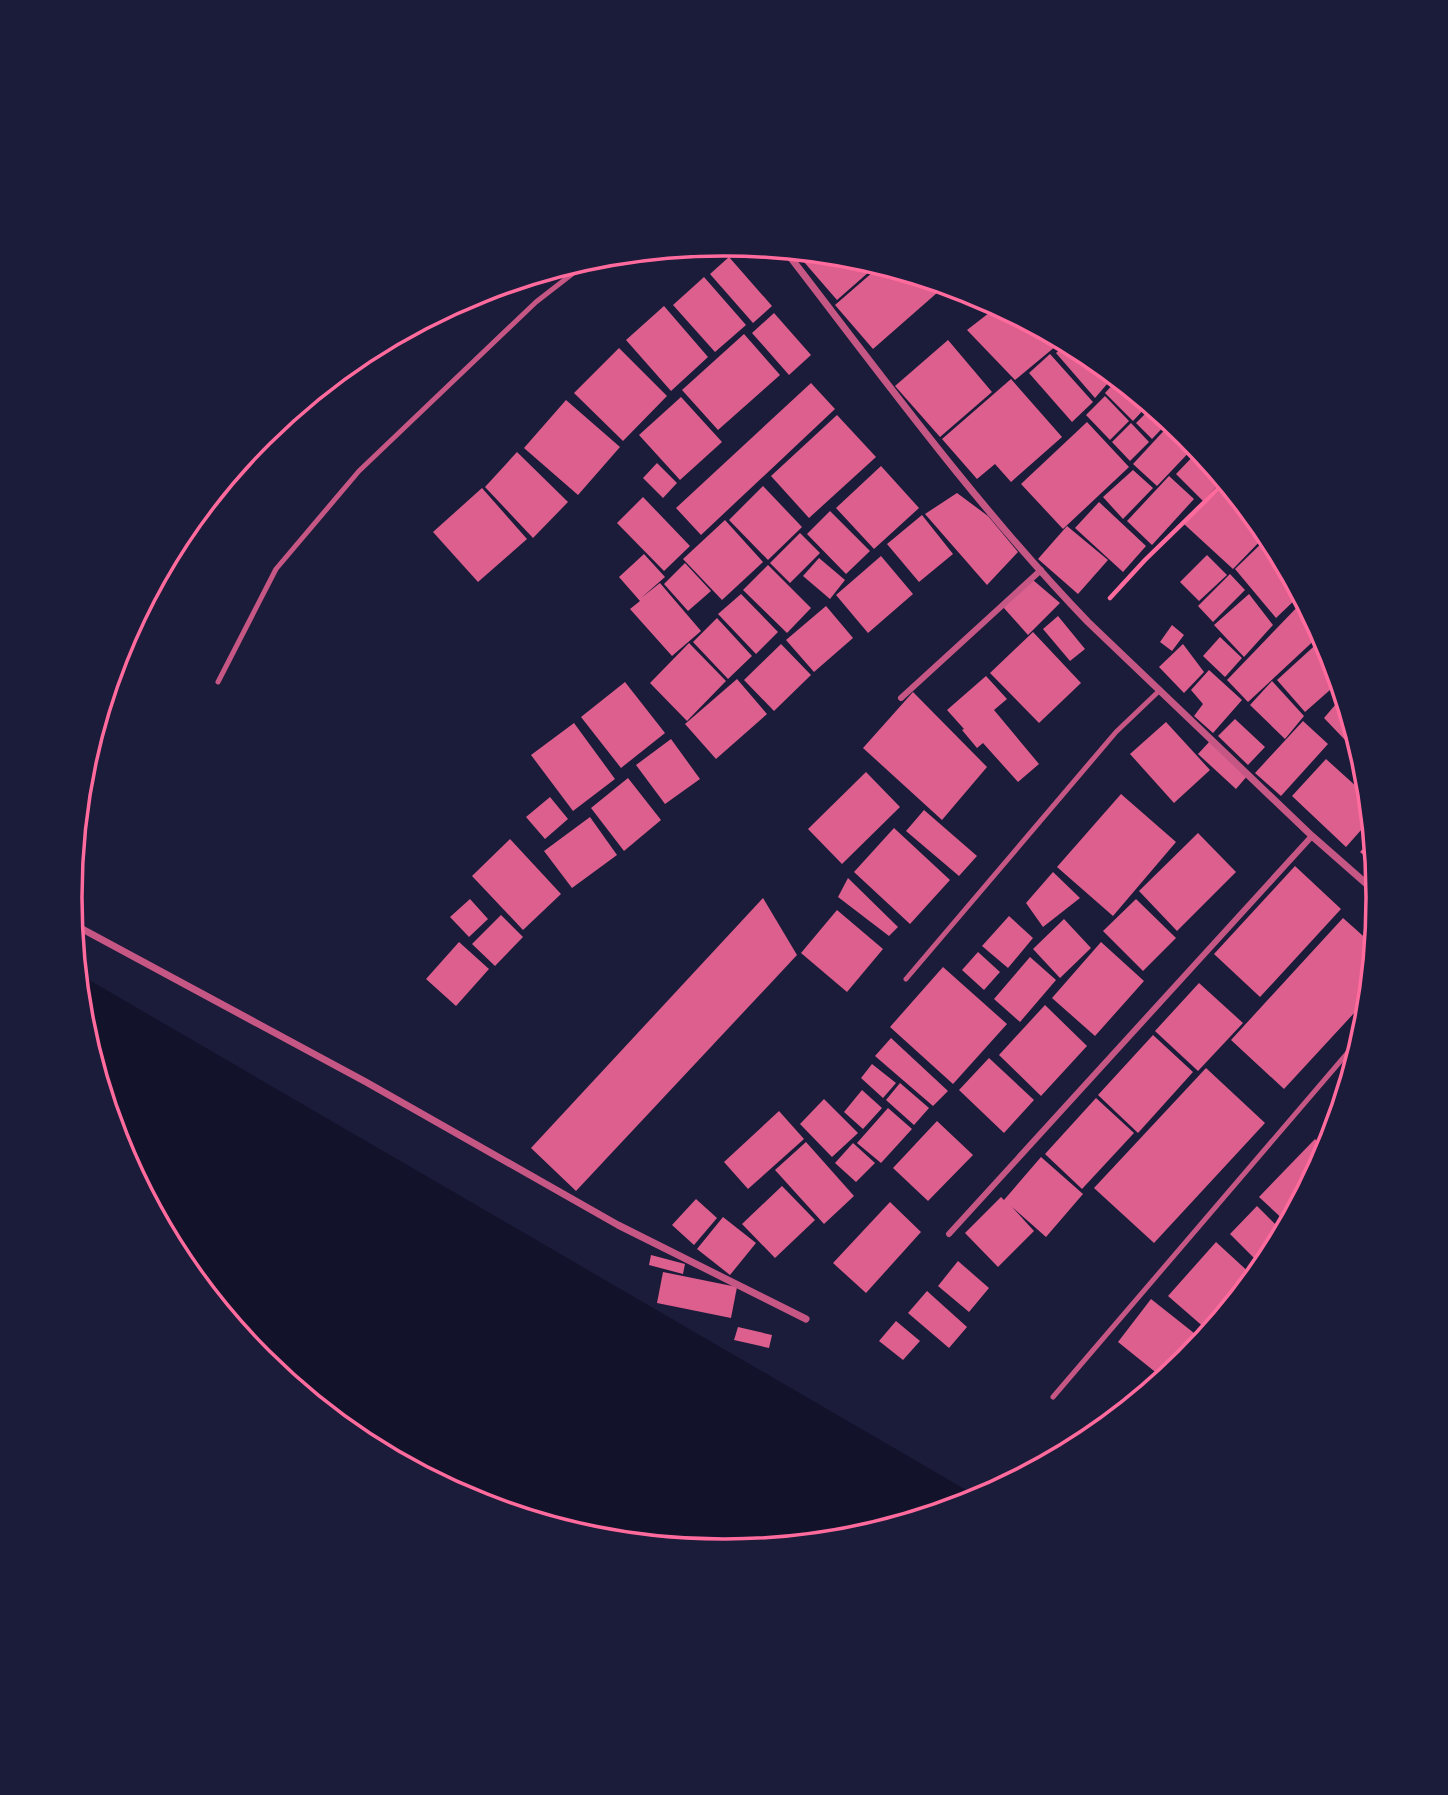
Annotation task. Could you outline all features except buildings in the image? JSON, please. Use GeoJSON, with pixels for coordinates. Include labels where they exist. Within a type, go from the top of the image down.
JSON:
{"type":"FeatureCollection","features":[{"type":"Feature","properties":{"kind":"street"},"geometry":{"type":"LineString","coordinates":[[792,259],[950,463],[1088,622],[1312,836],[1365,883]]}},
{"type":"Feature","properties":{"kind":"street"},"geometry":{"type":"LineString","coordinates":[[901,698],[1041,570]]}},
{"type":"Feature","properties":{"kind":"street"},"geometry":{"type":"LineString","coordinates":[[949,1234],[1312,836]]}},
{"type":"Feature","properties":{"kind":"street"},"geometry":{"type":"LineString","coordinates":[[84,930],[366,1082],[618,1224],[806,1319]]}},
{"type":"Feature","properties":{"kind":"lane"},"geometry":{"type":"LineString","coordinates":[[218,682],[276,569],[359,471],[536,302],[571,275]]}},
{"type":"Feature","properties":{"kind":"lane"},"geometry":{"type":"LineString","coordinates":[[905,979],[1116,732],[1161,690]]}},
{"type":"Feature","properties":{"kind":"lane"},"geometry":{"type":"LineString","coordinates":[[1053,1397],[1346,1055]]}},
{"type":"Feature","properties":{"kind":"path"},"geometry":{"type":"LineString","coordinates":[[1088,622],[1145,560],[1218,489]]}},
{"type":"Feature","properties":{"kind":"shaded area"},"geometry":{"type":"Polygon","coordinates":[[[88,979],[968,1491],[890,1517],[808,1534],[766,1538],[682,1538],[599,1527],[518,1505],[440,1473],[403,1453],[333,1407],[301,1380],[242,1321],[190,1254],[148,1181],[116,1104],[104,1064],[88,979]]]}}]}
